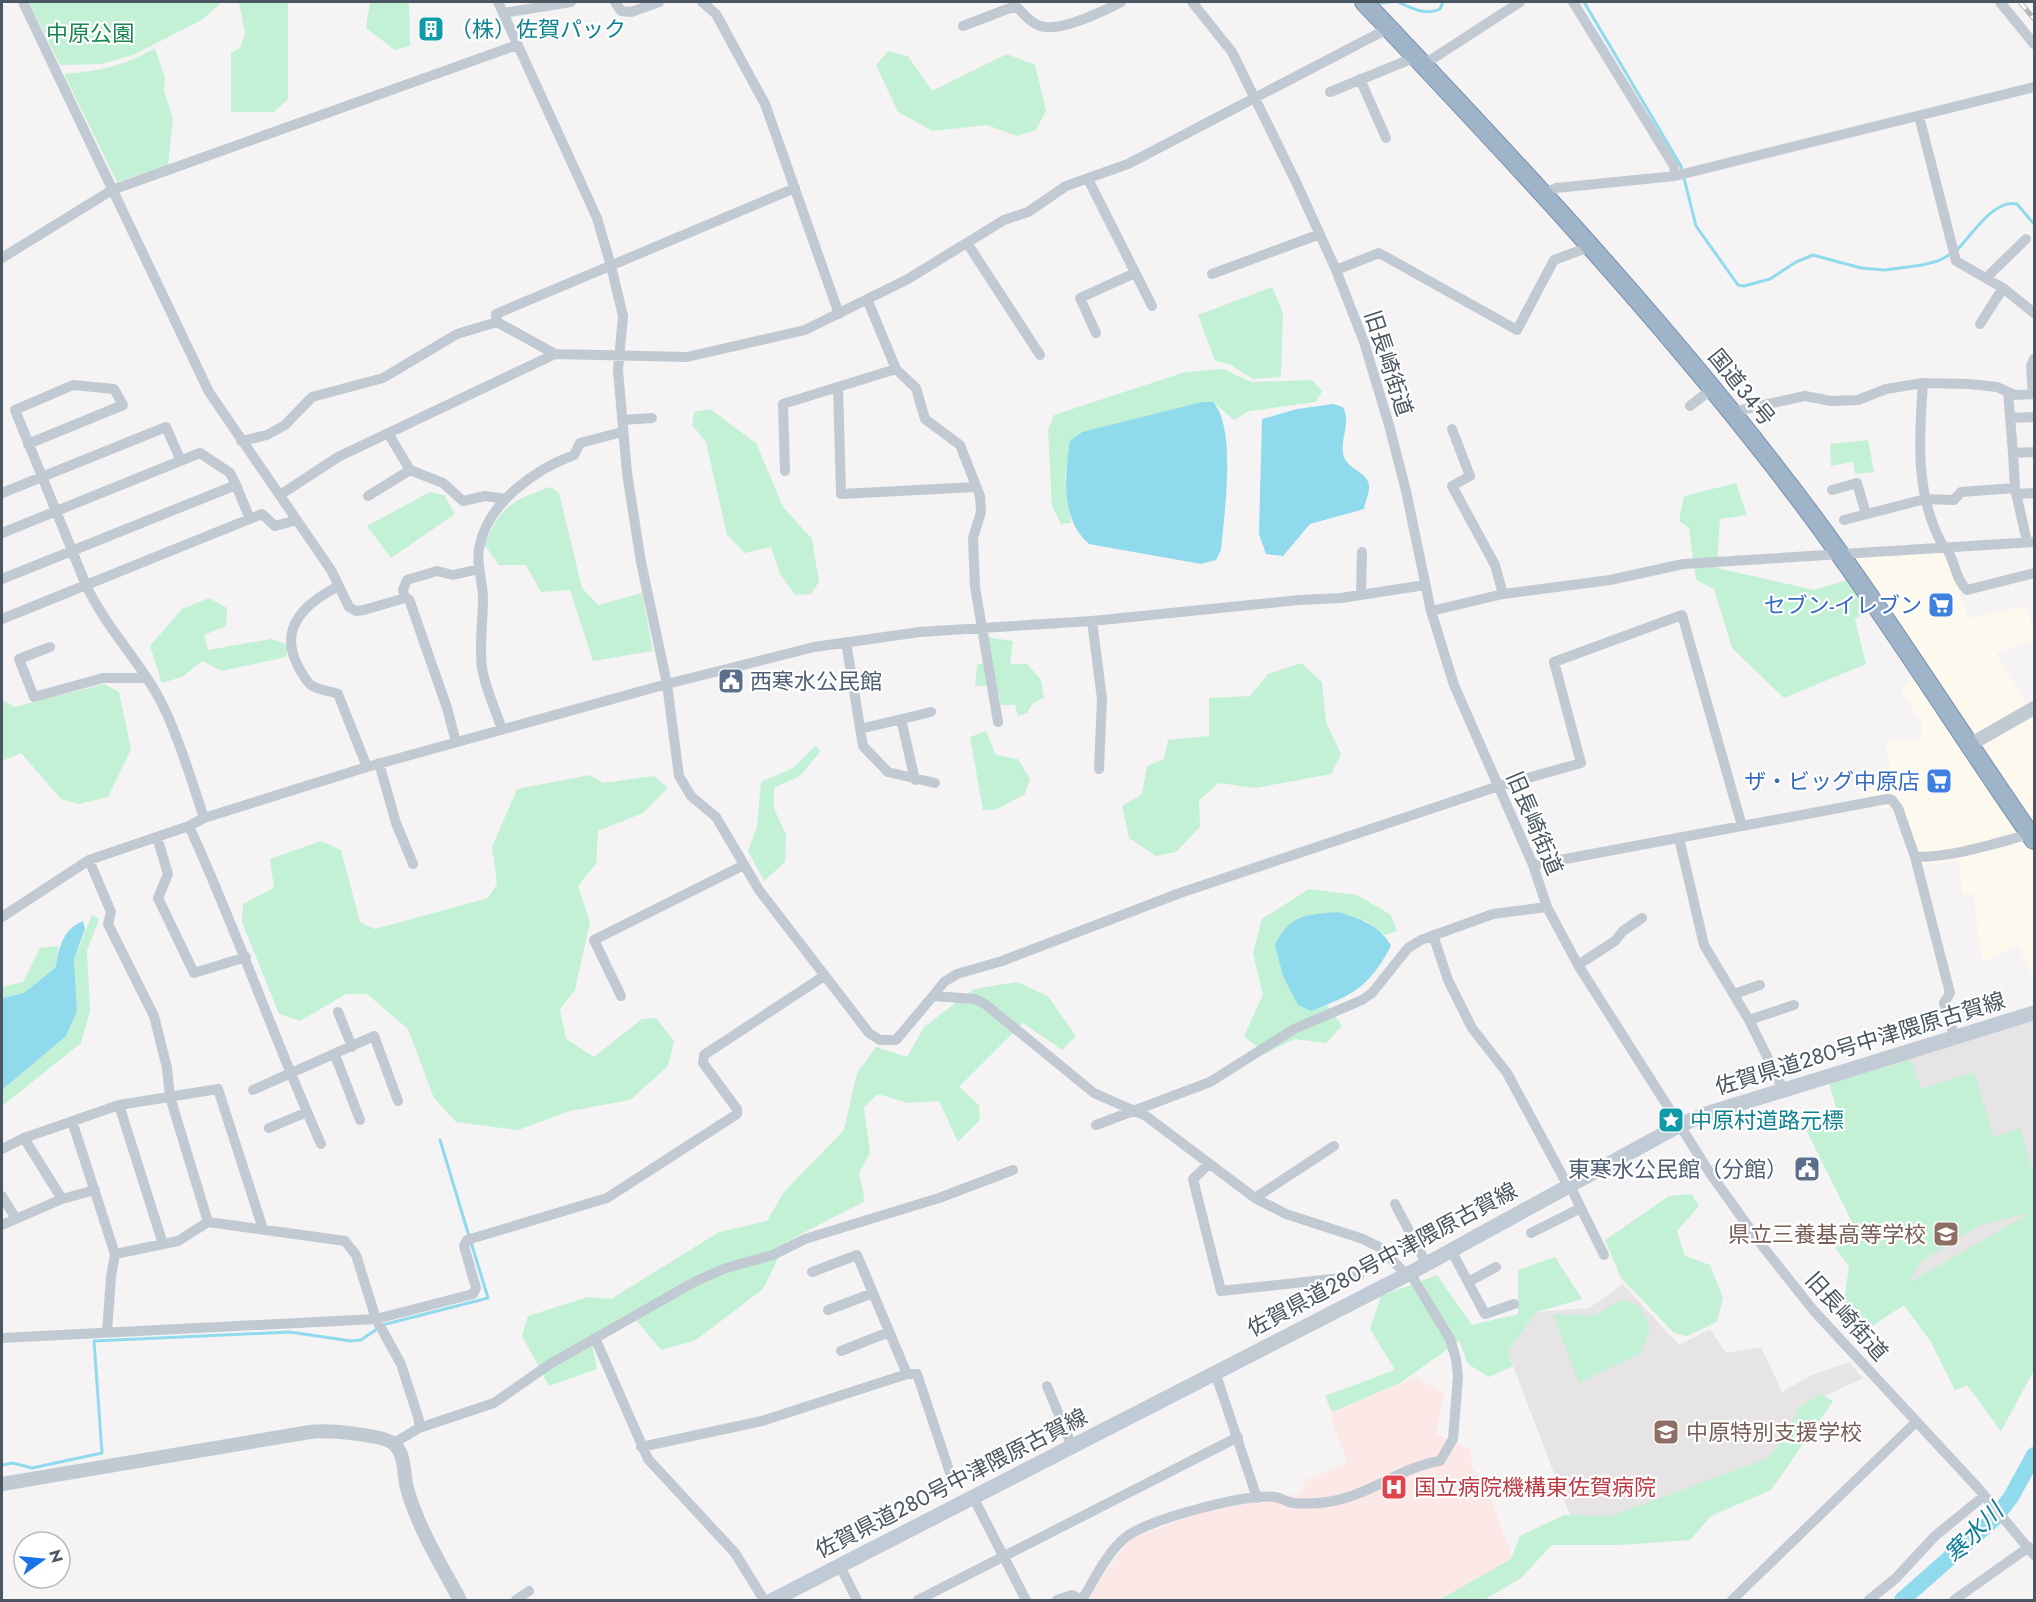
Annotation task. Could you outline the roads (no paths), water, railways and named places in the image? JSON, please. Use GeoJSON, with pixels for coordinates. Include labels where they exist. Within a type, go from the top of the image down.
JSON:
{"type":"FeatureCollection","features":[{"type":"Feature","properties":{"kind":"highway","name":"国道34号"},"geometry":{"type":"LineString","coordinates":[[1364,2],[1545,193],[1713,388],[1839,554],[2033,836]]}},
{"type":"Feature","properties":{"kind":"main road","name":"佐賀県道280号中津隈原古賀線"},"geometry":{"type":"LineString","coordinates":[[773,1600],[1410,1272],[1680,1125],[1706,1114],[2034,1013]]}},
{"type":"Feature","properties":{"kind":"street"},"geometry":{"type":"LineString","coordinates":[[23,2],[209,392],[297,520],[339,586],[349,608],[356,611],[405,598]]}},
{"type":"Feature","properties":{"kind":"street"},"geometry":{"type":"LineString","coordinates":[[498,2],[597,218],[623,316],[622,356],[618,370],[622,432],[641,562],[667,684],[679,776],[691,796],[716,817],[742,866],[869,1033],[880,1040],[890,1042],[896,1040],[944,982],[957,974],[1002,961],[1192,890],[1499,786],[1581,763],[1554,662],[1682,615],[1742,826]]}},
{"type":"Feature","properties":{"kind":"street"},"geometry":{"type":"LineString","coordinates":[[503,13],[571,2]]}},
{"type":"Feature","properties":{"kind":"street"},"geometry":{"type":"LineString","coordinates":[[615,2],[621,11],[631,12],[659,2]]}},
{"type":"Feature","properties":{"kind":"street"},"geometry":{"type":"LineString","coordinates":[[702,2],[716,14],[765,104],[839,314]]}},
{"type":"Feature","properties":{"kind":"street"},"geometry":{"type":"LineString","coordinates":[[963,26],[1011,8],[1018,8],[1027,19],[1045,28],[1089,19],[1121,2]]}},
{"type":"Feature","properties":{"kind":"street","name":"旧長崎街道"},"geometry":{"type":"LineString","coordinates":[[1192,2],[1232,52],[1255,96],[1336,270],[1364,342],[1389,425],[1406,491],[1431,611],[1454,685],[1533,865],[1547,907],[1578,965],[1710,1173],[1795,1289],[2032,1551]]}},
{"type":"Feature","properties":{"kind":"street"},"geometry":{"type":"LineString","coordinates":[[1330,92],[1360,79],[1420,61],[1521,2]]}},
{"type":"Feature","properties":{"kind":"street"},"geometry":{"type":"LineString","coordinates":[[1573,2],[1674,166],[1675,176]]}},
{"type":"Feature","properties":{"kind":"street"},"geometry":{"type":"LineString","coordinates":[[2000,2],[2034,44]]}},
{"type":"Feature","properties":{"kind":"street"},"geometry":{"type":"LineString","coordinates":[[280,495],[338,457],[555,354],[687,357],[709,354],[805,330],[908,279],[1004,220],[1028,212],[1066,186],[1128,164],[1389,28]]}},
{"type":"Feature","properties":{"kind":"street"},"geometry":{"type":"LineString","coordinates":[[2,258],[112,190],[517,45]]}},
{"type":"Feature","properties":{"kind":"street"},"geometry":{"type":"LineString","coordinates":[[1360,79],[1386,138]]}},
{"type":"Feature","properties":{"kind":"street"},"geometry":{"type":"LineString","coordinates":[[1545,193],[1556,188],[1675,176],[2034,87]]}},
{"type":"Feature","properties":{"kind":"street"},"geometry":{"type":"LineString","coordinates":[[1919,116],[1956,261],[2003,288],[2034,313]]}},
{"type":"Feature","properties":{"kind":"street"},"geometry":{"type":"LineString","coordinates":[[1088,179],[1152,306]]}},
{"type":"Feature","properties":{"kind":"street"},"geometry":{"type":"LineString","coordinates":[[497,322],[496,314],[795,188]]}},
{"type":"Feature","properties":{"kind":"street"},"geometry":{"type":"LineString","coordinates":[[1212,274],[1320,234]]}},
{"type":"Feature","properties":{"kind":"street"},"geometry":{"type":"LineString","coordinates":[[1986,278],[2026,239]]}},
{"type":"Feature","properties":{"kind":"street"},"geometry":{"type":"LineString","coordinates":[[967,243],[1040,355]]}},
{"type":"Feature","properties":{"kind":"street"},"geometry":{"type":"LineString","coordinates":[[1336,270],[1379,253],[1517,330],[1554,260],[1592,246]]}},
{"type":"Feature","properties":{"kind":"street"},"geometry":{"type":"LineString","coordinates":[[1096,333],[1080,298],[1135,273]]}},
{"type":"Feature","properties":{"kind":"street"},"geometry":{"type":"LineString","coordinates":[[1980,324],[2003,288]]}},
{"type":"Feature","properties":{"kind":"street"},"geometry":{"type":"LineString","coordinates":[[867,299],[896,369],[916,388],[925,419],[960,445],[976,487],[981,512],[973,538],[975,587],[998,722]]}},
{"type":"Feature","properties":{"kind":"street"},"geometry":{"type":"LineString","coordinates":[[241,441],[267,435],[285,425],[312,397],[383,378],[457,334],[497,322],[555,354]]}},
{"type":"Feature","properties":{"kind":"street"},"geometry":{"type":"LineString","coordinates":[[1732,412],[1805,396],[1831,401],[1858,400],[1886,389],[1923,383],[1997,387],[2015,395],[2034,394],[2031,366],[2034,359]]}},
{"type":"Feature","properties":{"kind":"street"},"geometry":{"type":"LineString","coordinates":[[785,471],[783,404],[896,369]]}},
{"type":"Feature","properties":{"kind":"street"},"geometry":{"type":"LineString","coordinates":[[1923,383],[1920,443],[1921,476],[1925,499],[1958,580],[1967,591],[2034,573]]}},
{"type":"Feature","properties":{"kind":"street"},"geometry":{"type":"LineString","coordinates":[[28,444],[123,405],[114,389],[73,385],[15,410],[28,444],[96,607],[147,678],[165,709],[204,818]]}},
{"type":"Feature","properties":{"kind":"street"},"geometry":{"type":"LineString","coordinates":[[838,387],[841,494],[976,487]]}},
{"type":"Feature","properties":{"kind":"street"},"geometry":{"type":"LineString","coordinates":[[1690,406],[1713,388]]}},
{"type":"Feature","properties":{"kind":"street"},"geometry":{"type":"LineString","coordinates":[[1431,611],[1503,594],[1610,580],[1683,564],[2032,543],[2015,491],[2008,392]]}},
{"type":"Feature","properties":{"kind":"street"},"geometry":{"type":"LineString","coordinates":[[2010,418],[2034,417]]}},
{"type":"Feature","properties":{"kind":"street"},"geometry":{"type":"LineString","coordinates":[[622,420],[652,418]]}},
{"type":"Feature","properties":{"kind":"street"},"geometry":{"type":"LineString","coordinates":[[2,493],[166,427],[181,461]]}},
{"type":"Feature","properties":{"kind":"street"},"geometry":{"type":"LineString","coordinates":[[1452,429],[1470,476],[1452,486],[1495,565],[1503,594]]}},
{"type":"Feature","properties":{"kind":"street"},"geometry":{"type":"LineString","coordinates":[[502,730],[482,668],[483,585],[479,569],[479,544],[490,520],[506,499],[545,468],[574,455],[580,443],[622,432]]}},
{"type":"Feature","properties":{"kind":"street"},"geometry":{"type":"LineString","coordinates":[[388,433],[410,470],[443,483],[463,501],[485,496],[506,499]]}},
{"type":"Feature","properties":{"kind":"street"},"geometry":{"type":"LineString","coordinates":[[2013,453],[2034,452]]}},
{"type":"Feature","properties":{"kind":"street"},"geometry":{"type":"LineString","coordinates":[[2,533],[200,453],[230,473],[250,519]]}},
{"type":"Feature","properties":{"kind":"street"},"geometry":{"type":"LineString","coordinates":[[368,496],[410,470]]}},
{"type":"Feature","properties":{"kind":"street"},"geometry":{"type":"LineString","coordinates":[[1832,490],[1857,483],[1866,514]]}},
{"type":"Feature","properties":{"kind":"street"},"geometry":{"type":"LineString","coordinates":[[2,579],[236,485]]}},
{"type":"Feature","properties":{"kind":"street"},"geometry":{"type":"LineString","coordinates":[[1844,520],[1925,499],[1954,500],[1961,492],[2034,493]]}},
{"type":"Feature","properties":{"kind":"street"},"geometry":{"type":"LineString","coordinates":[[2,619],[262,514],[275,526],[297,520]]}},
{"type":"Feature","properties":{"kind":"street"},"geometry":{"type":"LineString","coordinates":[[1361,593],[1362,552]]}},
{"type":"Feature","properties":{"kind":"street"},"geometry":{"type":"LineString","coordinates":[[456,742],[422,632],[411,603],[405,598],[403,590],[407,580],[437,572],[453,575],[479,569]]}},
{"type":"Feature","properties":{"kind":"street"},"geometry":{"type":"LineString","coordinates":[[2,917],[72,868],[189,826],[204,818],[373,765],[667,684],[846,642],[920,632],[1092,621],[1299,600],[1341,598],[1361,593],[1425,585]]}},
{"type":"Feature","properties":{"kind":"street"},"geometry":{"type":"LineString","coordinates":[[339,586],[315,597],[309,604],[297,620],[291,636],[291,648],[304,678],[312,686],[338,694],[373,765],[412,864]]}},
{"type":"Feature","properties":{"kind":"street"},"geometry":{"type":"LineString","coordinates":[[1092,621],[1102,699],[1099,769]]}},
{"type":"Feature","properties":{"kind":"street"},"geometry":{"type":"LineString","coordinates":[[846,642],[863,746],[888,772],[935,783]]}},
{"type":"Feature","properties":{"kind":"street"},"geometry":{"type":"LineString","coordinates":[[50,647],[19,659],[34,696],[103,678],[147,678]]}},
{"type":"Feature","properties":{"kind":"street"},"geometry":{"type":"LineString","coordinates":[[1971,744],[2034,708]]}},
{"type":"Feature","properties":{"kind":"street"},"geometry":{"type":"LineString","coordinates":[[860,729],[930,712]]}},
{"type":"Feature","properties":{"kind":"street"},"geometry":{"type":"LineString","coordinates":[[901,719],[915,780]]}},
{"type":"Feature","properties":{"kind":"street"},"geometry":{"type":"LineString","coordinates":[[1533,865],[1892,800],[1898,808],[1915,857],[1950,993],[1944,1003],[1955,1038]]}},
{"type":"Feature","properties":{"kind":"street"},"geometry":{"type":"LineString","coordinates":[[189,826],[246,957],[290,1075],[321,1144]]}},
{"type":"Feature","properties":{"kind":"street"},"geometry":{"type":"LineString","coordinates":[[1915,857],[1930,857],[1971,850],[2033,836]]}},
{"type":"Feature","properties":{"kind":"street"},"geometry":{"type":"LineString","coordinates":[[157,837],[168,874],[158,898],[194,973],[246,957]]}},
{"type":"Feature","properties":{"kind":"street"},"geometry":{"type":"LineString","coordinates":[[1679,838],[1704,945],[1749,1020],[1784,1090]]}},
{"type":"Feature","properties":{"kind":"street"},"geometry":{"type":"LineString","coordinates":[[89,860],[111,912],[108,924],[154,1016],[167,1068],[170,1097],[208,1222]]}},
{"type":"Feature","properties":{"kind":"street"},"geometry":{"type":"LineString","coordinates":[[621,996],[594,940],[742,866]]}},
{"type":"Feature","properties":{"kind":"street"},"geometry":{"type":"LineString","coordinates":[[1096,1125],[1210,1082],[1294,1029],[1362,1000],[1372,993],[1408,948],[1433,935],[1493,914],[1547,907]]}},
{"type":"Feature","properties":{"kind":"street"},"geometry":{"type":"LineString","coordinates":[[1578,965],[1615,941],[1623,931],[1642,918]]}},
{"type":"Feature","properties":{"kind":"street"},"geometry":{"type":"LineString","coordinates":[[1433,935],[1448,981],[1472,1028],[1507,1073],[1581,1208],[1604,1255]]}},
{"type":"Feature","properties":{"kind":"street"},"geometry":{"type":"LineString","coordinates":[[2,1338],[376,1319],[473,1294],[476,1288],[464,1246],[470,1239],[607,1198],[726,1124],[737,1114],[737,1109],[703,1063],[704,1055],[824,976]]}},
{"type":"Feature","properties":{"kind":"street"},"geometry":{"type":"LineString","coordinates":[[1734,994],[1760,985]]}},
{"type":"Feature","properties":{"kind":"street"},"geometry":{"type":"LineString","coordinates":[[933,996],[975,999],[985,1004],[1094,1093],[1146,1116],[1208,1165],[1255,1198],[1286,1214],[1363,1239],[1379,1247],[1402,1270],[1410,1272],[1450,1339],[1456,1359],[1458,1377],[1453,1439],[1440,1461],[1424,1463],[1337,1500],[1292,1503],[1275,1497],[1257,1498],[1213,1506],[1145,1525],[1125,1538],[1096,1575],[1082,1600],[1072,1595],[1057,1600]]}},
{"type":"Feature","properties":{"kind":"street"},"geometry":{"type":"LineString","coordinates":[[1749,1020],[1794,1005]]}},
{"type":"Feature","properties":{"kind":"street"},"geometry":{"type":"LineString","coordinates":[[338,1012],[352,1047]]}},
{"type":"Feature","properties":{"kind":"street"},"geometry":{"type":"LineString","coordinates":[[253,1090],[374,1036],[398,1101]]}},
{"type":"Feature","properties":{"kind":"street"},"geometry":{"type":"LineString","coordinates":[[335,1055],[360,1120]]}},
{"type":"Feature","properties":{"kind":"street"},"geometry":{"type":"LineString","coordinates":[[2,1149],[24,1138],[119,1105],[218,1089],[263,1229]]}},
{"type":"Feature","properties":{"kind":"street"},"geometry":{"type":"LineString","coordinates":[[119,1105],[163,1244]]}},
{"type":"Feature","properties":{"kind":"street"},"geometry":{"type":"LineString","coordinates":[[269,1128],[307,1112]]}},
{"type":"Feature","properties":{"kind":"street"},"geometry":{"type":"LineString","coordinates":[[72,1121],[115,1254],[107,1332]]}},
{"type":"Feature","properties":{"kind":"street"},"geometry":{"type":"LineString","coordinates":[[24,1138],[62,1199]]}},
{"type":"Feature","properties":{"kind":"street"},"geometry":{"type":"LineString","coordinates":[[1255,1198],[1334,1146]]}},
{"type":"Feature","properties":{"kind":"street"},"geometry":{"type":"LineString","coordinates":[[1208,1165],[1193,1179],[1221,1291],[1359,1276]]}},
{"type":"Feature","properties":{"kind":"street"},"geometry":{"type":"LineString","coordinates":[[2,1484],[310,1432],[330,1430],[394,1443],[418,1428],[494,1403],[550,1364],[696,1281],[726,1268],[773,1255],[805,1239],[939,1198],[1013,1170]]}},
{"type":"Feature","properties":{"kind":"street"},"geometry":{"type":"LineString","coordinates":[[2,1225],[62,1199],[95,1190]]}},
{"type":"Feature","properties":{"kind":"street"},"geometry":{"type":"LineString","coordinates":[[2,1196],[16,1219]]}},
{"type":"Feature","properties":{"kind":"street"},"geometry":{"type":"LineString","coordinates":[[1395,1204],[1426,1263]]}},
{"type":"Feature","properties":{"kind":"street"},"geometry":{"type":"LineString","coordinates":[[1532,1233],[1581,1208]]}},
{"type":"Feature","properties":{"kind":"street"},"geometry":{"type":"LineString","coordinates":[[115,1254],[178,1241],[208,1222],[345,1241],[356,1255],[376,1319],[401,1364],[419,1419],[418,1428]]}},
{"type":"Feature","properties":{"kind":"street"},"geometry":{"type":"LineString","coordinates":[[1451,1250],[1485,1314],[1514,1304]]}},
{"type":"Feature","properties":{"kind":"street"},"geometry":{"type":"LineString","coordinates":[[812,1272],[857,1255],[907,1374]]}},
{"type":"Feature","properties":{"kind":"street"},"geometry":{"type":"LineString","coordinates":[[1468,1282],[1496,1267]]}},
{"type":"Feature","properties":{"kind":"street"},"geometry":{"type":"LineString","coordinates":[[828,1310],[873,1293]]}},
{"type":"Feature","properties":{"kind":"street"},"geometry":{"type":"LineString","coordinates":[[841,1351],[889,1332]]}},
{"type":"Feature","properties":{"kind":"street"},"geometry":{"type":"LineString","coordinates":[[595,1338],[648,1459],[735,1554],[764,1600]]}},
{"type":"Feature","properties":{"kind":"street"},"geometry":{"type":"LineString","coordinates":[[1215,1372],[1257,1498]]}},
{"type":"Feature","properties":{"kind":"street"},"geometry":{"type":"LineString","coordinates":[[641,1447],[762,1421],[907,1374],[917,1374],[950,1473]]}},
{"type":"Feature","properties":{"kind":"street"},"geometry":{"type":"LineString","coordinates":[[1047,1386],[1072,1446]]}},
{"type":"Feature","properties":{"kind":"street"},"geometry":{"type":"LineString","coordinates":[[1732,1600],[1916,1422]]}},
{"type":"Feature","properties":{"kind":"street"},"geometry":{"type":"LineString","coordinates":[[918,1600],[1238,1437]]}},
{"type":"Feature","properties":{"kind":"street"},"geometry":{"type":"LineString","coordinates":[[394,1443],[407,1475],[406,1486],[427,1536],[460,1600]]}},
{"type":"Feature","properties":{"kind":"street"},"geometry":{"type":"LineString","coordinates":[[1869,1600],[1896,1578],[1935,1536],[1984,1496]]}},
{"type":"Feature","properties":{"kind":"street"},"geometry":{"type":"LineString","coordinates":[[973,1497],[1026,1600]]}},
{"type":"Feature","properties":{"kind":"street"},"geometry":{"type":"LineString","coordinates":[[1954,1600],[2032,1551]]}},
{"type":"Feature","properties":{"kind":"street"},"geometry":{"type":"LineString","coordinates":[[840,1566],[857,1600]]}},
{"type":"Feature","properties":{"kind":"street"},"geometry":{"type":"LineString","coordinates":[[516,1600],[529,1591]]}},
{"type":"Feature","properties":{"kind":"water"},"geometry":{"type":"Polygon","coordinates":[[[1202,402],[1213,402],[1220,414],[1227,451],[1221,550],[1216,560],[1201,564],[1089,544],[1073,522],[1069,509],[1066,482],[1070,441],[1082,432],[1202,402]]]}},
{"type":"Feature","properties":{"kind":"water"},"geometry":{"type":"Polygon","coordinates":[[[1333,404],[1343,407],[1345,413],[1343,453],[1345,458],[1364,476],[1369,485],[1364,509],[1310,524],[1283,556],[1266,554],[1259,534],[1262,419],[1297,409],[1333,404]]]}},
{"type":"Feature","properties":{"kind":"water"},"geometry":{"type":"Polygon","coordinates":[[[1338,912],[1362,920],[1375,928],[1391,946],[1368,980],[1350,994],[1311,1011],[1298,1005],[1283,976],[1275,945],[1287,927],[1300,918],[1338,912]]]}},
{"type":"Feature","properties":{"kind":"water"},"geometry":{"type":"Polygon","coordinates":[[[83,921],[85,929],[74,959],[77,1011],[66,1036],[2,1090],[2,998],[24,993],[56,967],[58,953],[66,934],[83,921]]]}},
{"type":"Feature","properties":{"kind":"waterway"},"geometry":{"type":"LineString","coordinates":[[1381,3],[1390,2]]}},
{"type":"Feature","properties":{"kind":"waterway"},"geometry":{"type":"LineString","coordinates":[[1398,2],[1429,12],[1440,9],[1443,2]]}},
{"type":"Feature","properties":{"kind":"waterway"},"geometry":{"type":"LineString","coordinates":[[1584,2],[1681,166],[1696,226],[1738,285],[1744,286],[1770,279],[1796,262],[1813,255],[1861,268],[1885,270],[1922,265],[1938,261],[1951,254]]}},
{"type":"Feature","properties":{"kind":"waterway"},"geometry":{"type":"LineString","coordinates":[[1957,250],[1991,212],[2008,204],[2017,204],[2034,224]]}},
{"type":"Feature","properties":{"kind":"waterway"},"geometry":{"type":"LineString","coordinates":[[440,1140],[469,1236]]}},
{"type":"Feature","properties":{"kind":"waterway"},"geometry":{"type":"LineString","coordinates":[[382,1325],[488,1298],[471,1242]]}},
{"type":"Feature","properties":{"kind":"waterway"},"geometry":{"type":"LineString","coordinates":[[2,1465],[13,1463],[32,1468],[102,1453],[94,1341],[290,1332],[351,1341],[361,1340],[377,1329]]}},
{"type":"Feature","properties":{"kind":"waterway","name":"寒水川"},"geometry":{"type":"LineString","coordinates":[[1902,1600],[1995,1518],[2011,1497],[2034,1455]]}},
{"type":"Feature","properties":{"kind":"railway"},"geometry":{"type":"LineString","coordinates":[[2020,2],[2034,19]]}},
{"type":"Feature","properties":{"kind":"place","name":"（株）佐賀パック"},"geometry":{"type":"Point","coordinates":[431,29]}},
{"type":"Feature","properties":{"kind":"place","name":"セブン-イレブン"},"geometry":{"type":"Point","coordinates":[1941,605]}},
{"type":"Feature","properties":{"kind":"place","name":"西寒水公民館"},"geometry":{"type":"Point","coordinates":[731,681]}},
{"type":"Feature","properties":{"kind":"place","name":"ザ・ビッグ中原店"},"geometry":{"type":"Point","coordinates":[1939,781]}},
{"type":"Feature","properties":{"kind":"place","name":"中原村道路元標"},"geometry":{"type":"Point","coordinates":[1671,1120]}},
{"type":"Feature","properties":{"kind":"place","name":"東寒水公民館（分館）"},"geometry":{"type":"Point","coordinates":[1807,1169]}},
{"type":"Feature","properties":{"kind":"place","name":"県立三養基高等学校"},"geometry":{"type":"Point","coordinates":[1946,1234]}},
{"type":"Feature","properties":{"kind":"place","name":"中原特別支援学校"},"geometry":{"type":"Point","coordinates":[1666,1432]}},
{"type":"Feature","properties":{"kind":"place","name":"国立病院機構東佐賀病院"},"geometry":{"type":"Point","coordinates":[1394,1487]}},
{"type":"Feature","properties":{"kind":"park label","name":"中原公園"},"geometry":{"type":"Point","coordinates":[90,33]}}]}
